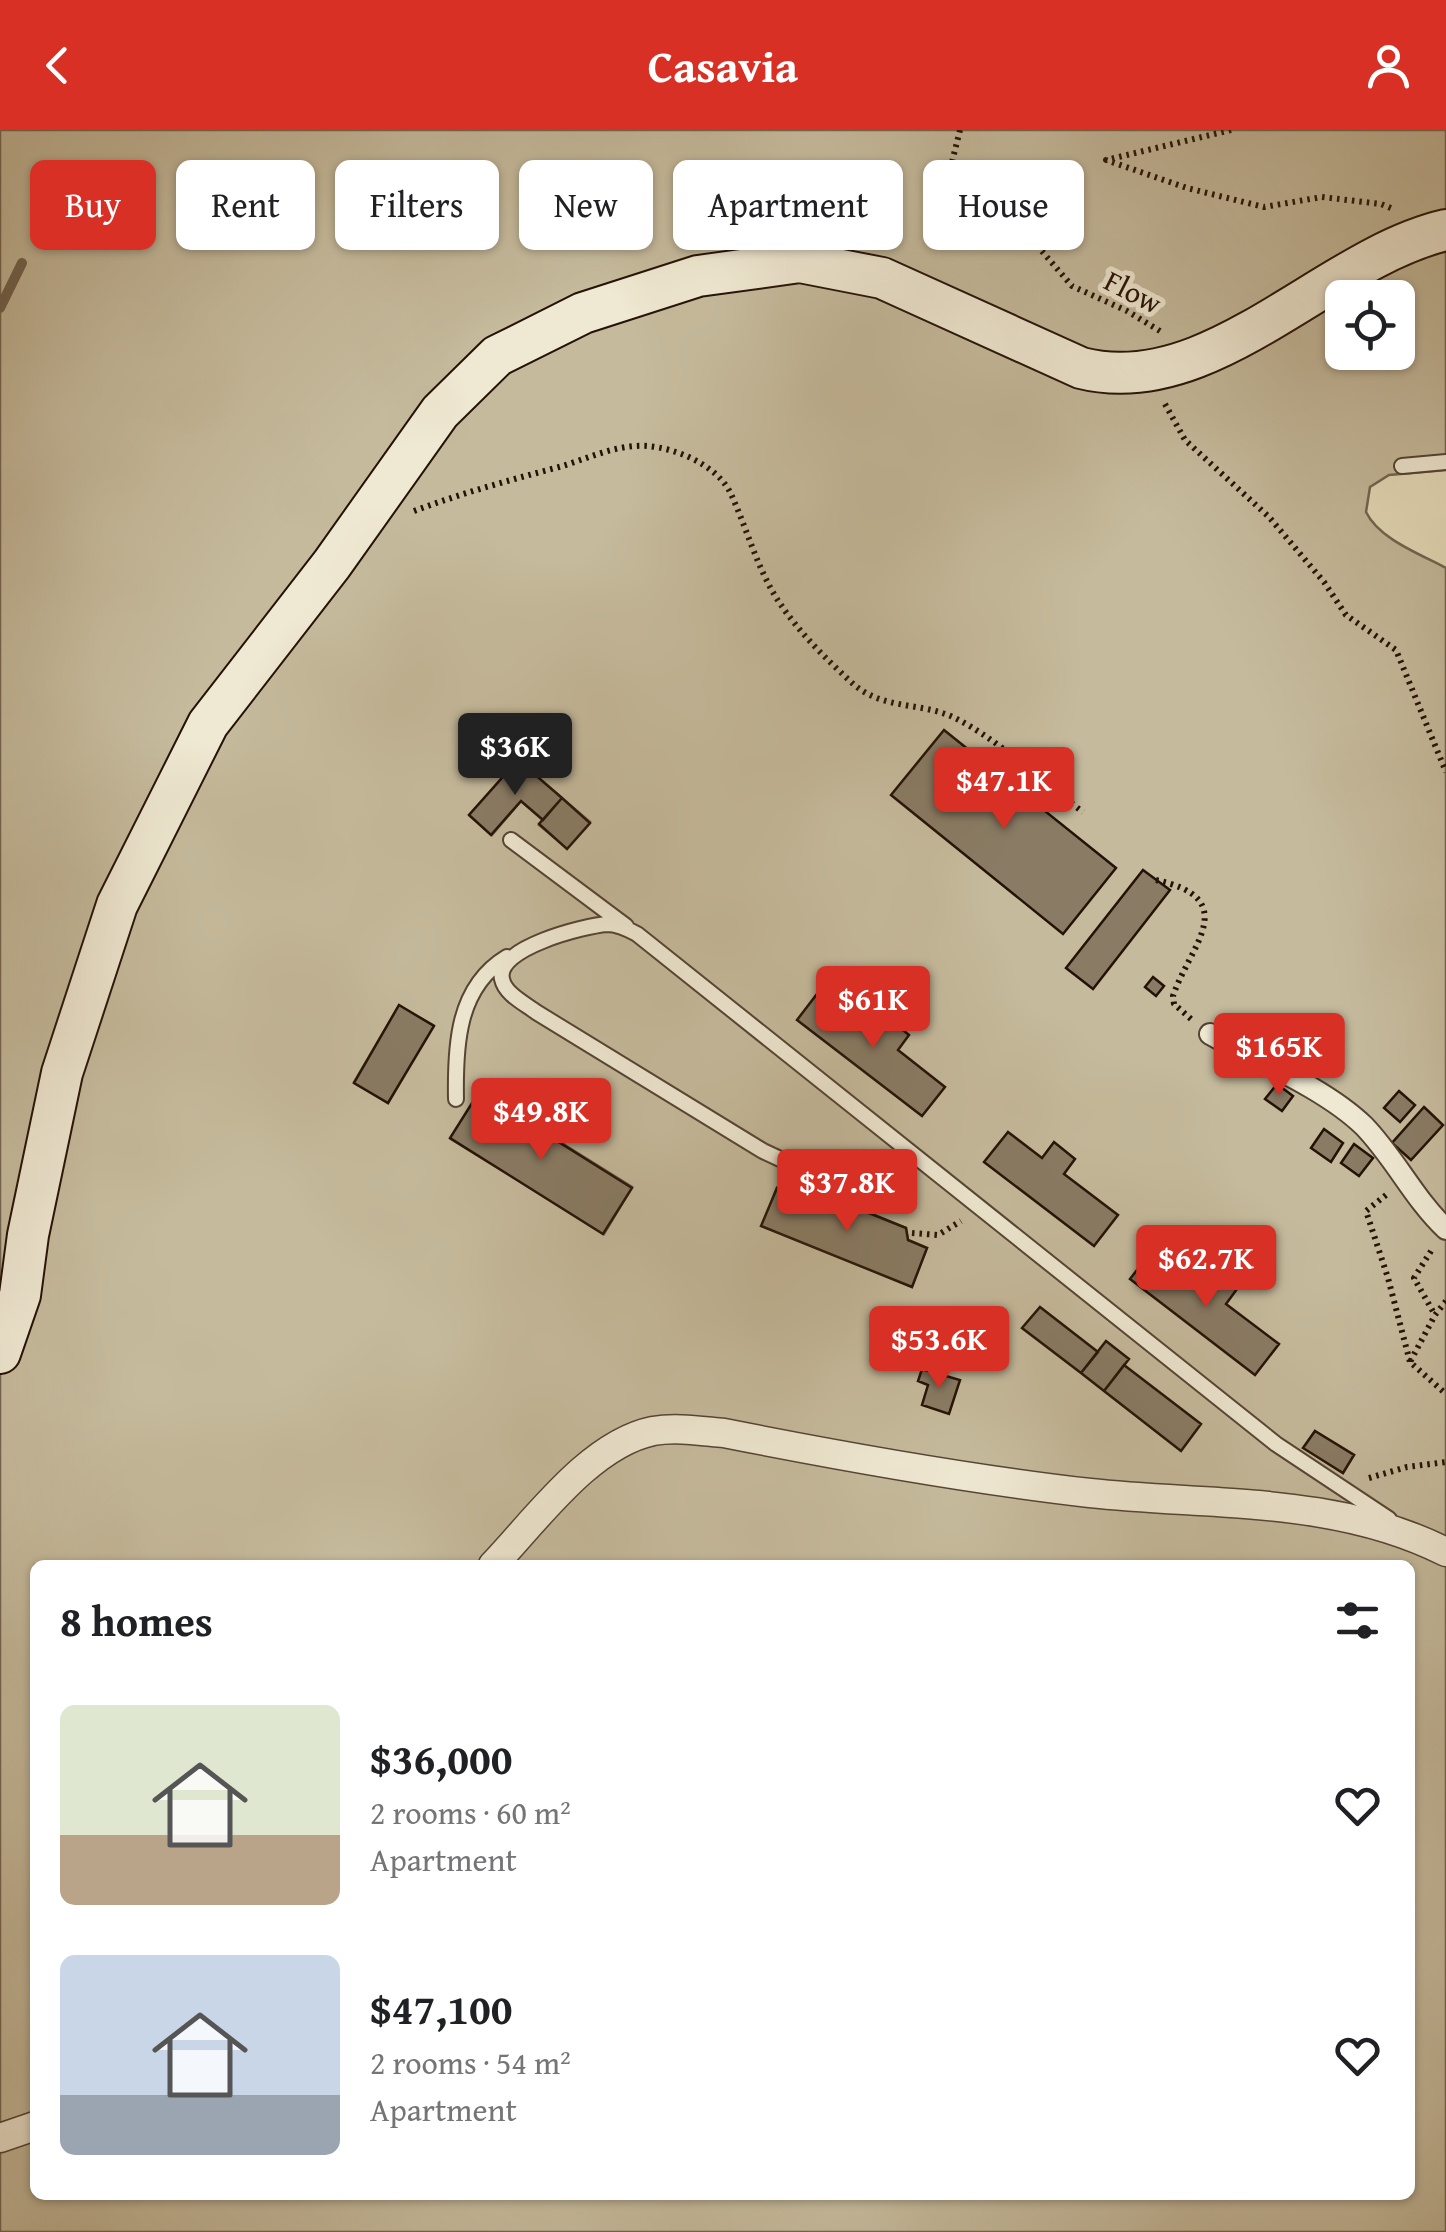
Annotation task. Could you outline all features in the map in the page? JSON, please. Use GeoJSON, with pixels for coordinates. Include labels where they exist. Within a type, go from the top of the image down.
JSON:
{"type":"FeatureCollection","features":[{"type":"Feature","properties":{"kind":"main road"},"geometry":{"type":"LineString","coordinates":[[0,1353],[20,1294],[28,1235],[62,1074],[118,906],[208,724],[332,564],[440,412],[497,356],[583,313],[698,276],[800,262],[882,278],[1081,368],[1109,374],[1148,372],[1200,354],[1262,324],[1375,256],[1444,230]]}},
{"type":"Feature","properties":{"kind":"street"},"geometry":{"type":"LineString","coordinates":[[1210,1034],[1329,1098],[1360,1122],[1445,1228]]}},
{"type":"Feature","properties":{"kind":"street"},"geometry":{"type":"LineString","coordinates":[[498,1560],[596,1459],[640,1435],[685,1429],[997,1482],[1296,1508],[1374,1524],[1446,1552]]}},
{"type":"Feature","properties":{"kind":"street"},"geometry":{"type":"LineString","coordinates":[[0,2138],[30,2128]]}},
{"type":"Feature","properties":{"kind":"lane"},"geometry":{"type":"LineString","coordinates":[[1402,466],[1446,462]]}},
{"type":"Feature","properties":{"kind":"lane"},"geometry":{"type":"LineString","coordinates":[[511,840],[637,934],[1276,1444],[1418,1538]]}},
{"type":"Feature","properties":{"kind":"lane"},"geometry":{"type":"LineString","coordinates":[[456,1098],[457,1042],[467,1003],[486,972],[516,952],[607,924],[637,934]]}},
{"type":"Feature","properties":{"kind":"lane"},"geometry":{"type":"LineString","coordinates":[[516,952],[502,969],[502,981],[510,993],[762,1152],[823,1180]]}},
{"type":"Feature","properties":{"kind":"path","name":"Flow"},"geometry":{"type":"LineString","coordinates":[[960,130],[952,162],[980,214],[1034,242],[1072,286],[1127,311],[1200,354]]}},
{"type":"Feature","properties":{"kind":"path"},"geometry":{"type":"LineString","coordinates":[[1231,130],[1106,160],[1188,188],[1264,206],[1322,197],[1382,204],[1444,230]]}},
{"type":"Feature","properties":{"kind":"path"},"geometry":{"type":"LineString","coordinates":[[1148,372],[1185,440],[1269,517],[1324,582],[1346,615],[1396,650],[1446,772]]}},
{"type":"Feature","properties":{"kind":"path"},"geometry":{"type":"LineString","coordinates":[[352,533],[486,485],[614,449],[646,446],[680,453],[720,478],[780,603],[862,693],[881,702],[952,716],[1083,812]]}},
{"type":"Feature","properties":{"kind":"path"},"geometry":{"type":"LineString","coordinates":[[1156,880],[1192,893],[1206,917],[1202,940],[1172,1000]]}},
{"type":"Feature","properties":{"kind":"path"},"geometry":{"type":"LineString","coordinates":[[1407,1178],[1366,1211],[1410,1362],[1446,1394]]}},
{"type":"Feature","properties":{"kind":"path"},"geometry":{"type":"LineString","coordinates":[[912,1233],[943,1234],[974,1204]]}},
{"type":"Feature","properties":{"kind":"path"},"geometry":{"type":"LineString","coordinates":[[1434,1316],[1414,1278],[1445,1228]]}},
{"type":"Feature","properties":{"kind":"path"},"geometry":{"type":"LineString","coordinates":[[1410,1362],[1446,1301]]}},
{"type":"Feature","properties":{"kind":"path"},"geometry":{"type":"LineString","coordinates":[[1347,1492],[1378,1474],[1446,1462]]}},
{"type":"Feature","properties":{"kind":"shaded area"},"geometry":{"type":"Polygon","coordinates":[[[0,130],[1446,130],[1446,470],[1389,475],[1370,487],[1366,512],[1390,538],[1446,568],[1446,2232],[0,2232],[0,130]],[[517,760],[470,816],[492,835],[521,801],[543,820],[539,825],[567,848],[590,822],[517,760]],[[399,1006],[354,1082],[388,1103],[433,1025],[399,1006]],[[480,1092],[451,1139],[604,1234],[632,1187],[480,1092]],[[777,1188],[762,1226],[912,1286],[927,1248],[908,1240],[906,1228],[818,1192],[808,1201],[777,1188]],[[1315,1431],[1304,1448],[1343,1473],[1354,1455],[1315,1431]]]}},
{"type":"Feature","properties":{"kind":"building"},"geometry":{"type":"Polygon","coordinates":[[[944,730],[1116,868],[1063,934],[891,795],[944,730]]]}},
{"type":"Feature","properties":{"kind":"building"},"geometry":{"type":"Polygon","coordinates":[[[518,760],[562,798],[543,820],[521,801],[491,835],[469,815],[518,760]]]}},
{"type":"Feature","properties":{"kind":"building"},"geometry":{"type":"Polygon","coordinates":[[[562,798],[590,823],[567,849],[539,824],[562,798]]]}},
{"type":"Feature","properties":{"kind":"building"},"geometry":{"type":"Polygon","coordinates":[[[1143,870],[1170,890],[1093,989],[1066,968],[1143,870]]]}},
{"type":"Feature","properties":{"kind":"building"},"geometry":{"type":"Polygon","coordinates":[[[1153,977],[1164,986],[1156,996],[1145,987],[1153,977]]]}},
{"type":"Feature","properties":{"kind":"building"},"geometry":{"type":"Polygon","coordinates":[[[820,990],[875,1033],[887,1017],[909,1035],[898,1050],[945,1087],[922,1116],[797,1020],[820,990]]]}},
{"type":"Feature","properties":{"kind":"building"},"geometry":{"type":"Polygon","coordinates":[[[399,1005],[434,1026],[388,1103],[354,1083],[399,1005]]]}},
{"type":"Feature","properties":{"kind":"building"},"geometry":{"type":"Polygon","coordinates":[[[1277,1084],[1293,1096],[1282,1111],[1265,1099],[1277,1084]]]}},
{"type":"Feature","properties":{"kind":"building"},"geometry":{"type":"Polygon","coordinates":[[[1399,1091],[1415,1105],[1400,1122],[1384,1108],[1399,1091]]]}},
{"type":"Feature","properties":{"kind":"building"},"geometry":{"type":"Polygon","coordinates":[[[479,1092],[632,1188],[603,1234],[450,1138],[479,1092]]]}},
{"type":"Feature","properties":{"kind":"building"},"geometry":{"type":"Polygon","coordinates":[[[1424,1107],[1443,1125],[1411,1160],[1392,1143],[1424,1107]]]}},
{"type":"Feature","properties":{"kind":"building"},"geometry":{"type":"Polygon","coordinates":[[[1324,1129],[1343,1143],[1331,1162],[1311,1148],[1324,1129]]]}},
{"type":"Feature","properties":{"kind":"building"},"geometry":{"type":"Polygon","coordinates":[[[1008,1132],[1042,1158],[1054,1142],[1075,1159],[1064,1174],[1118,1215],[1094,1246],[984,1162],[1008,1132]]]}},
{"type":"Feature","properties":{"kind":"building"},"geometry":{"type":"Polygon","coordinates":[[[1354,1144],[1373,1158],[1359,1176],[1341,1163],[1354,1144]]]}},
{"type":"Feature","properties":{"kind":"building"},"geometry":{"type":"Polygon","coordinates":[[[777,1188],[808,1201],[817,1192],[906,1228],[908,1240],[927,1248],[912,1287],[761,1226],[777,1188]]]}},
{"type":"Feature","properties":{"kind":"building"},"geometry":{"type":"Polygon","coordinates":[[[1154,1248],[1204,1287],[1215,1272],[1237,1289],[1226,1304],[1279,1344],[1255,1375],[1130,1279],[1154,1248]]]}},
{"type":"Feature","properties":{"kind":"building"},"geometry":{"type":"Polygon","coordinates":[[[1040,1307],[1098,1352],[1081,1373],[1022,1328],[1040,1307]]]}},
{"type":"Feature","properties":{"kind":"building"},"geometry":{"type":"Polygon","coordinates":[[[1106,1341],[1129,1359],[1104,1391],[1081,1373],[1106,1341]]]}},
{"type":"Feature","properties":{"kind":"building"},"geometry":{"type":"Polygon","coordinates":[[[1124,1365],[1201,1424],[1181,1451],[1104,1391],[1124,1365]]]}},
{"type":"Feature","properties":{"kind":"building"},"geometry":{"type":"Polygon","coordinates":[[[922,1369],[960,1380],[949,1414],[922,1405],[928,1385],[918,1381],[922,1369]]]}},
{"type":"Feature","properties":{"kind":"building"},"geometry":{"type":"Polygon","coordinates":[[[1315,1431],[1354,1455],[1343,1473],[1303,1448],[1315,1431]]]}},
{"type":"Feature","properties":{"kind":"waterway"},"geometry":{"type":"LineString","coordinates":[[0,308],[22,263]]}}]}
